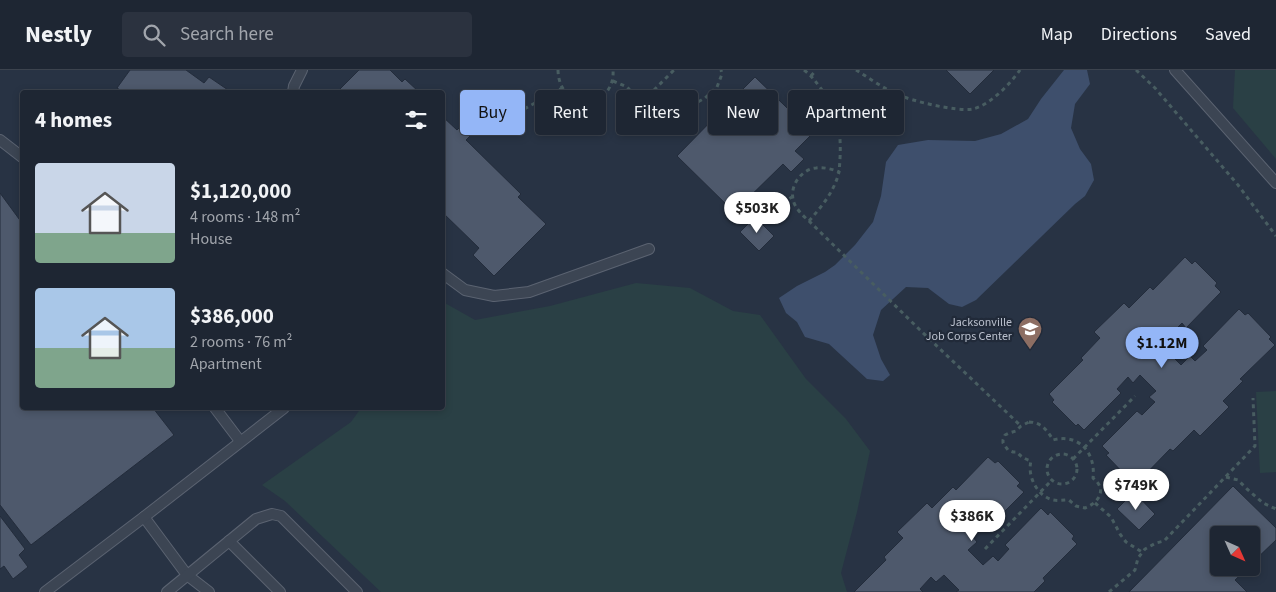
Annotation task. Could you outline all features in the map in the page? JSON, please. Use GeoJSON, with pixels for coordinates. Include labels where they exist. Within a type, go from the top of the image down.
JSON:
{"type":"FeatureCollection","features":[{"type":"Feature","properties":{"kind":"lane"},"geometry":{"type":"LineString","coordinates":[[293,90],[302,70]]}},
{"type":"Feature","properties":{"kind":"lane"},"geometry":{"type":"LineString","coordinates":[[1175,70],[1276,183]]}},
{"type":"Feature","properties":{"kind":"lane"},"geometry":{"type":"LineString","coordinates":[[0,140],[20,155]]}},
{"type":"Feature","properties":{"kind":"lane"},"geometry":{"type":"LineString","coordinates":[[445,275],[465,290],[494,296],[529,292],[649,249]]}},
{"type":"Feature","properties":{"kind":"lane"},"geometry":{"type":"LineString","coordinates":[[217,410],[240,441]]}},
{"type":"Feature","properties":{"kind":"lane"},"geometry":{"type":"LineString","coordinates":[[45,592],[281,410]]}},
{"type":"Feature","properties":{"kind":"lane"},"geometry":{"type":"LineString","coordinates":[[167,592],[256,519],[272,514],[280,516],[357,592]]}},
{"type":"Feature","properties":{"kind":"lane"},"geometry":{"type":"LineString","coordinates":[[144,517],[187,576],[209,592]]}},
{"type":"Feature","properties":{"kind":"lane"},"geometry":{"type":"LineString","coordinates":[[230,541],[280,592]]}},
{"type":"Feature","properties":{"kind":"path"},"geometry":{"type":"LineString","coordinates":[[558,70],[562,88],[568,95],[576,100],[585,101],[594,100],[609,90],[613,81],[613,70]]}},
{"type":"Feature","properties":{"kind":"path"},"geometry":{"type":"LineString","coordinates":[[654,90],[674,70]]}},
{"type":"Feature","properties":{"kind":"path"},"geometry":{"type":"LineString","coordinates":[[698,102],[717,87],[722,74],[720,70]]}},
{"type":"Feature","properties":{"kind":"path"},"geometry":{"type":"LineString","coordinates":[[804,70],[811,76],[831,104],[838,123],[840,155],[839,172],[836,181],[827,200],[809,221]]}},
{"type":"Feature","properties":{"kind":"path"},"geometry":{"type":"LineString","coordinates":[[811,76],[816,70]]}},
{"type":"Feature","properties":{"kind":"path"},"geometry":{"type":"LineString","coordinates":[[856,70],[897,94],[954,109],[974,109],[991,100],[1003,90],[1020,70]]}},
{"type":"Feature","properties":{"kind":"path"},"geometry":{"type":"LineString","coordinates":[[1136,70],[1155,88],[1227,171],[1275,233]]}},
{"type":"Feature","properties":{"kind":"path"},"geometry":{"type":"LineString","coordinates":[[613,81],[629,90]]}},
{"type":"Feature","properties":{"kind":"path"},"geometry":{"type":"LineString","coordinates":[[525,109],[562,88]]}},
{"type":"Feature","properties":{"kind":"path"},"geometry":{"type":"LineString","coordinates":[[839,172],[827,168],[814,168],[805,172],[795,181],[792,190],[793,202],[814,226],[1021,426]]}},
{"type":"Feature","properties":{"kind":"path"},"geometry":{"type":"LineString","coordinates":[[753,194],[770,204],[778,204],[792,196]]}},
{"type":"Feature","properties":{"kind":"path"},"geometry":{"type":"LineString","coordinates":[[1073,459],[1135,396]]}},
{"type":"Feature","properties":{"kind":"path"},"geometry":{"type":"LineString","coordinates":[[1110,592],[1135,570],[1138,558],[1144,549],[1164,541],[1255,446],[1253,398]]}},
{"type":"Feature","properties":{"kind":"path"},"geometry":{"type":"LineString","coordinates":[[1034,422],[1045,429],[1052,440],[1065,439],[1080,443],[1084,447],[1092,460],[1092,478],[1099,483],[1101,489],[1095,502],[1086,508],[1080,507],[1069,500],[1050,499],[1040,492],[1033,481],[1031,472],[1032,461],[1020,456],[1017,452],[1008,450],[1003,444],[1003,440],[1005,435],[1016,432],[1025,423],[1034,422]]}},
{"type":"Feature","properties":{"kind":"path"},"geometry":{"type":"LineString","coordinates":[[1066,454],[1073,459],[1077,465],[1074,479],[1065,485],[1055,484],[1051,481],[1046,472],[1051,458],[1066,454]]}},
{"type":"Feature","properties":{"kind":"path"},"geometry":{"type":"LineString","coordinates":[[1225,477],[1238,480],[1263,503],[1276,509]]}},
{"type":"Feature","properties":{"kind":"path"},"geometry":{"type":"LineString","coordinates":[[985,549],[1051,481]]}},
{"type":"Feature","properties":{"kind":"path"},"geometry":{"type":"LineString","coordinates":[[1095,502],[1111,517],[1126,542],[1142,552]]}},
{"type":"Feature","properties":{"kind":"green space"},"geometry":{"type":"Polygon","coordinates":[[[1235,70],[1276,70],[1276,159],[1233,108],[1235,70]]]}},
{"type":"Feature","properties":{"kind":"green space"},"geometry":{"type":"Polygon","coordinates":[[[636,283],[690,288],[733,311],[760,315],[806,379],[846,419],[870,451],[841,573],[847,592],[381,592],[285,501],[262,485],[351,422],[360,410],[445,410],[445,303],[475,320],[550,306],[636,283]]]}},
{"type":"Feature","properties":{"kind":"green space"},"geometry":{"type":"Polygon","coordinates":[[[1276,391],[1276,472],[1260,473],[1256,392],[1276,391]]]}},
{"type":"Feature","properties":{"kind":"water"},"geometry":{"type":"Polygon","coordinates":[[[1064,70],[1087,70],[1090,84],[1075,104],[1071,128],[1080,149],[1091,164],[1094,180],[1085,196],[976,300],[962,307],[949,304],[928,288],[906,287],[881,310],[873,335],[881,359],[890,375],[883,381],[867,379],[829,344],[805,337],[797,322],[786,313],[779,298],[835,265],[855,245],[873,222],[881,196],[886,162],[898,145],[928,140],[975,141],[1001,134],[1028,119],[1064,70]]]}},
{"type":"Feature","properties":{"kind":"building"},"geometry":{"type":"Polygon","coordinates":[[[130,70],[186,70],[204,83],[209,77],[228,90],[120,90],[117,88],[130,70]]]}},
{"type":"Feature","properties":{"kind":"building"},"geometry":{"type":"Polygon","coordinates":[[[359,70],[390,70],[402,82],[405,79],[417,90],[339,90],[359,70]]]}},
{"type":"Feature","properties":{"kind":"building"},"geometry":{"type":"Polygon","coordinates":[[[946,70],[994,70],[970,94],[946,70]]]}},
{"type":"Feature","properties":{"kind":"building"},"geometry":{"type":"Polygon","coordinates":[[[755,77],[768,90],[742,90],[755,77]]]}},
{"type":"Feature","properties":{"kind":"building"},"geometry":{"type":"Polygon","coordinates":[[[778,99],[788,109],[788,135],[811,135],[795,151],[804,159],[791,172],[783,164],[734,212],[677,156],[708,124],[708,135],[778,135],[778,99]]]}},
{"type":"Feature","properties":{"kind":"building"},"geometry":{"type":"Polygon","coordinates":[[[445,119],[457,130],[460,127],[460,135],[471,135],[466,140],[521,194],[518,197],[546,224],[494,276],[473,255],[479,248],[445,215],[445,119]]]}},
{"type":"Feature","properties":{"kind":"building"},"geometry":{"type":"Polygon","coordinates":[[[0,193],[20,220],[20,410],[155,410],[174,435],[31,545],[0,505],[0,193]]]}},
{"type":"Feature","properties":{"kind":"building"},"geometry":{"type":"Polygon","coordinates":[[[755,217],[774,236],[759,251],[740,232],[755,217]]]}},
{"type":"Feature","properties":{"kind":"building"},"geometry":{"type":"Polygon","coordinates":[[[1185,257],[1192,264],[1195,261],[1217,283],[1215,286],[1221,292],[1186,328],[1182,323],[1169,336],[1174,342],[1166,350],[1181,365],[1190,356],[1195,361],[1207,350],[1203,346],[1239,309],[1245,315],[1248,313],[1271,337],[1269,339],[1275,345],[1240,379],[1243,381],[1223,401],[1229,407],[1200,436],[1194,430],[1173,451],[1170,449],[1138,482],[1131,475],[1128,478],[1106,455],[1109,453],[1102,446],[1137,411],[1142,415],[1155,402],[1149,397],[1156,391],[1140,375],[1133,383],[1128,377],[1117,389],[1121,393],[1084,430],[1078,424],[1076,426],[1052,402],[1054,400],[1049,394],[1083,360],[1081,358],[1100,338],[1094,332],[1124,303],[1129,308],[1150,287],[1153,290],[1185,257]]]}},
{"type":"Feature","properties":{"kind":"building"},"geometry":{"type":"Polygon","coordinates":[[[988,457],[995,463],[998,461],[1020,483],[1017,486],[1024,492],[989,527],[985,523],[972,536],[977,542],[968,550],[983,565],[993,556],[998,561],[1009,549],[1005,545],[1041,508],[1048,515],[1050,512],[1074,536],[1072,539],[1077,544],[1043,578],[1045,581],[1034,592],[956,592],[959,590],[944,575],[936,582],[931,577],[920,589],[923,592],[854,592],[886,560],[884,557],[903,538],[897,532],[927,503],[932,508],[953,487],[956,490],[988,457]]]}},
{"type":"Feature","properties":{"kind":"building"},"geometry":{"type":"Polygon","coordinates":[[[1233,486],[1276,528],[1276,540],[1260,555],[1260,526],[1210,526],[1210,576],[1239,576],[1235,580],[1247,592],[1129,592],[1233,486]]]}},
{"type":"Feature","properties":{"kind":"building"},"geometry":{"type":"Polygon","coordinates":[[[1134,492],[1155,514],[1139,530],[1117,509],[1134,492]]]}},
{"type":"Feature","properties":{"kind":"building"},"geometry":{"type":"Polygon","coordinates":[[[0,516],[25,549],[19,555],[28,567],[13,579],[4,566],[0,569],[0,516]]]}},
{"type":"Feature","properties":{"kind":"place","name":"Jacksonville Job Corps Center"},"geometry":{"type":"Point","coordinates":[1030,350]}}]}
